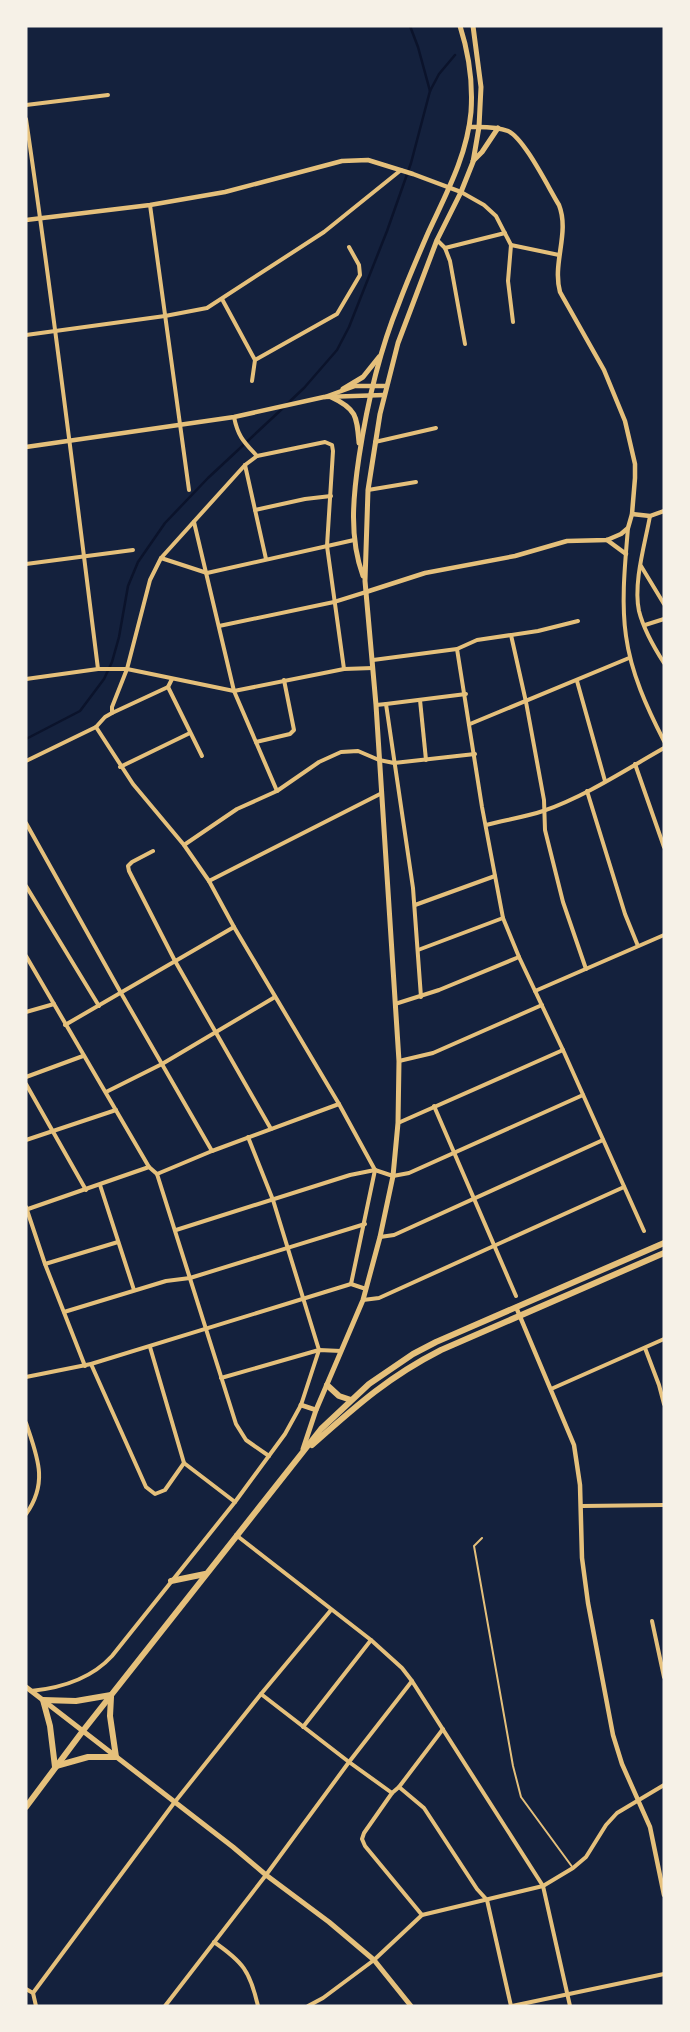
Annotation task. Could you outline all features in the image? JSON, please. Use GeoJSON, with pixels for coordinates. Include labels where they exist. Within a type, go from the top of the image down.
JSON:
{"type":"FeatureCollection","features":[{"type":"Feature","properties":{"kind":"highway"},"geometry":{"type":"LineString","coordinates":[[26,1807],[82,1732],[321,1428],[350,1400],[391,1368],[436,1342],[664,1243]]}},
{"type":"Feature","properties":{"kind":"highway"},"geometry":{"type":"LineString","coordinates":[[302,1454],[360,1402],[395,1376],[418,1362],[664,1253]]}},
{"type":"Feature","properties":{"kind":"highway"},"geometry":{"type":"LineString","coordinates":[[328,1385],[339,1396],[360,1402]]}},
{"type":"Feature","properties":{"kind":"highway"},"geometry":{"type":"LineString","coordinates":[[171,1580],[205,1574]]}},
{"type":"Feature","properties":{"kind":"highway"},"geometry":{"type":"LineString","coordinates":[[56,1767],[50,1726],[42,1700],[76,1701],[111,1696]]}},
{"type":"Feature","properties":{"kind":"highway"},"geometry":{"type":"LineString","coordinates":[[56,1767],[88,1757],[116,1757],[110,1716],[111,1696]]}},
{"type":"Feature","properties":{"kind":"main road"},"geometry":{"type":"LineString","coordinates":[[365,581],[354,540],[354,489],[360,450],[373,384],[398,304],[457,171],[468,127],[471,80],[460,26]]}},
{"type":"Feature","properties":{"kind":"main road"},"geometry":{"type":"LineString","coordinates":[[302,1454],[316,1410],[363,1300],[380,1237],[393,1176],[398,1123],[399,1061],[373,660],[365,581],[368,490],[374,442],[386,386],[398,343],[437,240],[461,192],[472,162],[479,127],[481,87],[473,28]]}},
{"type":"Feature","properties":{"kind":"main road"},"geometry":{"type":"LineString","coordinates":[[472,162],[482,152],[498,128]]}},
{"type":"Feature","properties":{"kind":"main road"},"geometry":{"type":"LineString","coordinates":[[343,389],[363,377],[382,353]]}},
{"type":"Feature","properties":{"kind":"main road"},"geometry":{"type":"LineString","coordinates":[[331,397],[344,403],[355,415],[360,450]]}},
{"type":"Feature","properties":{"kind":"main road"},"geometry":{"type":"LineString","coordinates":[[301,1406],[316,1410]]}},
{"type":"Feature","properties":{"kind":"main road"},"geometry":{"type":"LineString","coordinates":[[29,1689],[82,1732],[233,1847],[266,1875],[329,1922],[374,1960],[411,2006]]}},
{"type":"Feature","properties":{"kind":"street"},"geometry":{"type":"LineString","coordinates":[[26,105],[108,95]]}},
{"type":"Feature","properties":{"kind":"street"},"geometry":{"type":"LineString","coordinates":[[26,119],[54,331],[71,440],[98,669]]}},
{"type":"Feature","properties":{"kind":"street"},"geometry":{"type":"LineString","coordinates":[[468,127],[498,128],[520,139],[559,205],[563,216],[564,227],[557,280],[560,292],[604,370],[625,421],[634,464],[632,514],[628,528],[626,554],[624,617],[630,658],[652,717],[664,741]]}},
{"type":"Feature","properties":{"kind":"street"},"geometry":{"type":"LineString","coordinates":[[26,220],[225,192],[342,160],[368,160],[450,187],[484,205],[496,216],[511,245],[508,281],[513,322]]}},
{"type":"Feature","properties":{"kind":"street"},"geometry":{"type":"LineString","coordinates":[[26,335],[165,316],[207,308],[324,232],[402,170]]}},
{"type":"Feature","properties":{"kind":"street"},"geometry":{"type":"LineString","coordinates":[[150,204],[189,490]]}},
{"type":"Feature","properties":{"kind":"street"},"geometry":{"type":"LineString","coordinates":[[445,248],[505,233]]}},
{"type":"Feature","properties":{"kind":"street"},"geometry":{"type":"LineString","coordinates":[[437,240],[445,248],[454,278],[465,344]]}},
{"type":"Feature","properties":{"kind":"street"},"geometry":{"type":"LineString","coordinates":[[511,245],[559,255]]}},
{"type":"Feature","properties":{"kind":"street"},"geometry":{"type":"LineString","coordinates":[[255,360],[337,314],[360,275],[359,265],[349,247]]}},
{"type":"Feature","properties":{"kind":"street"},"geometry":{"type":"LineString","coordinates":[[222,299],[255,360],[252,382]]}},
{"type":"Feature","properties":{"kind":"street"},"geometry":{"type":"LineString","coordinates":[[26,447],[264,412],[324,397],[343,389],[373,384],[386,386]]}},
{"type":"Feature","properties":{"kind":"street"},"geometry":{"type":"LineString","coordinates":[[324,397],[384,395]]}},
{"type":"Feature","properties":{"kind":"street"},"geometry":{"type":"LineString","coordinates":[[234,417],[240,438],[257,456]]}},
{"type":"Feature","properties":{"kind":"street"},"geometry":{"type":"LineString","coordinates":[[374,442],[436,428]]}},
{"type":"Feature","properties":{"kind":"street"},"geometry":{"type":"LineString","coordinates":[[112,713],[114,699],[127,669],[150,580],[161,558],[245,465],[257,456],[325,442],[332,445],[333,451],[327,546],[344,669]]}},
{"type":"Feature","properties":{"kind":"street"},"geometry":{"type":"LineString","coordinates":[[245,465],[266,559]]}},
{"type":"Feature","properties":{"kind":"street"},"geometry":{"type":"LineString","coordinates":[[368,490],[416,482]]}},
{"type":"Feature","properties":{"kind":"street"},"geometry":{"type":"LineString","coordinates":[[255,510],[305,499],[331,496]]}},
{"type":"Feature","properties":{"kind":"street"},"geometry":{"type":"LineString","coordinates":[[632,514],[650,516],[664,511]]}},
{"type":"Feature","properties":{"kind":"street"},"geometry":{"type":"LineString","coordinates":[[650,516],[638,590],[639,612],[652,645],[664,663]]}},
{"type":"Feature","properties":{"kind":"street"},"geometry":{"type":"LineString","coordinates":[[194,522],[234,691],[278,791]]}},
{"type":"Feature","properties":{"kind":"street"},"geometry":{"type":"LineString","coordinates":[[218,626],[334,602],[425,573],[515,556],[567,541],[607,540],[621,534],[628,528]]}},
{"type":"Feature","properties":{"kind":"street"},"geometry":{"type":"LineString","coordinates":[[161,558],[207,573],[354,540]]}},
{"type":"Feature","properties":{"kind":"street"},"geometry":{"type":"LineString","coordinates":[[607,540],[626,554]]}},
{"type":"Feature","properties":{"kind":"street"},"geometry":{"type":"LineString","coordinates":[[26,564],[133,550]]}},
{"type":"Feature","properties":{"kind":"street"},"geometry":{"type":"LineString","coordinates":[[641,566],[664,604]]}},
{"type":"Feature","properties":{"kind":"street"},"geometry":{"type":"LineString","coordinates":[[645,625],[664,619]]}},
{"type":"Feature","properties":{"kind":"street"},"geometry":{"type":"LineString","coordinates":[[373,660],[457,649],[477,640],[538,631],[578,621]]}},
{"type":"Feature","properties":{"kind":"street"},"geometry":{"type":"LineString","coordinates":[[511,635],[526,702],[544,800],[545,830],[563,902],[586,969]]}},
{"type":"Feature","properties":{"kind":"street"},"geometry":{"type":"LineString","coordinates":[[457,649],[503,918],[519,958],[563,1050],[644,1231]]}},
{"type":"Feature","properties":{"kind":"street"},"geometry":{"type":"LineString","coordinates":[[470,724],[630,658]]}},
{"type":"Feature","properties":{"kind":"street"},"geometry":{"type":"LineString","coordinates":[[26,679],[98,669],[127,669],[234,691],[344,669],[373,668]]}},
{"type":"Feature","properties":{"kind":"street"},"geometry":{"type":"LineString","coordinates":[[26,761],[96,727],[105,717],[112,713],[168,686],[172,679]]}},
{"type":"Feature","properties":{"kind":"street"},"geometry":{"type":"LineString","coordinates":[[256,742],[290,734],[294,730],[284,680]]}},
{"type":"Feature","properties":{"kind":"street"},"geometry":{"type":"LineString","coordinates":[[577,681],[605,781]]}},
{"type":"Feature","properties":{"kind":"street"},"geometry":{"type":"LineString","coordinates":[[168,686],[202,756]]}},
{"type":"Feature","properties":{"kind":"street"},"geometry":{"type":"LineString","coordinates":[[376,705],[466,694]]}},
{"type":"Feature","properties":{"kind":"street"},"geometry":{"type":"LineString","coordinates":[[420,700],[426,760]]}},
{"type":"Feature","properties":{"kind":"street"},"geometry":{"type":"LineString","coordinates":[[386,704],[415,905],[421,997]]}},
{"type":"Feature","properties":{"kind":"street"},"geometry":{"type":"LineString","coordinates":[[96,727],[120,767],[184,845],[209,881],[234,927],[339,1104],[375,1170],[351,1284]]}},
{"type":"Feature","properties":{"kind":"street"},"geometry":{"type":"LineString","coordinates":[[120,767],[190,732]]}},
{"type":"Feature","properties":{"kind":"street"},"geometry":{"type":"LineString","coordinates":[[486,824],[543,810],[587,791],[664,748]]}},
{"type":"Feature","properties":{"kind":"street"},"geometry":{"type":"LineString","coordinates":[[184,845],[237,809],[278,791],[319,762],[341,752],[358,751],[379,760],[394,763],[475,754]]}},
{"type":"Feature","properties":{"kind":"street"},"geometry":{"type":"LineString","coordinates":[[635,764],[664,848]]}},
{"type":"Feature","properties":{"kind":"street"},"geometry":{"type":"LineString","coordinates":[[587,791],[638,946]]}},
{"type":"Feature","properties":{"kind":"street"},"geometry":{"type":"LineString","coordinates":[[209,881],[382,793]]}},
{"type":"Feature","properties":{"kind":"street"},"geometry":{"type":"LineString","coordinates":[[26,823],[28,833],[212,1151]]}},
{"type":"Feature","properties":{"kind":"street"},"geometry":{"type":"LineString","coordinates":[[153,851],[132,862],[128,866],[129,871],[175,962],[217,1032],[271,1129]]}},
{"type":"Feature","properties":{"kind":"street"},"geometry":{"type":"LineString","coordinates":[[415,905],[495,876]]}},
{"type":"Feature","properties":{"kind":"street"},"geometry":{"type":"LineString","coordinates":[[26,886],[99,1006]]}},
{"type":"Feature","properties":{"kind":"street"},"geometry":{"type":"LineString","coordinates":[[418,950],[503,918]]}},
{"type":"Feature","properties":{"kind":"street"},"geometry":{"type":"LineString","coordinates":[[65,1025],[234,927]]}},
{"type":"Feature","properties":{"kind":"street"},"geometry":{"type":"LineString","coordinates":[[535,992],[664,935]]}},
{"type":"Feature","properties":{"kind":"street"},"geometry":{"type":"LineString","coordinates":[[26,956],[149,1166],[157,1174],[176,1230],[205,1329],[240,1432],[246,1440],[269,1456]]}},
{"type":"Feature","properties":{"kind":"street"},"geometry":{"type":"LineString","coordinates":[[395,1004],[421,997],[519,958]]}},
{"type":"Feature","properties":{"kind":"street"},"geometry":{"type":"LineString","coordinates":[[106,1092],[162,1064],[276,997]]}},
{"type":"Feature","properties":{"kind":"street"},"geometry":{"type":"LineString","coordinates":[[26,1012],[54,1004]]}},
{"type":"Feature","properties":{"kind":"street"},"geometry":{"type":"LineString","coordinates":[[399,1061],[433,1053],[542,1005]]}},
{"type":"Feature","properties":{"kind":"street"},"geometry":{"type":"LineString","coordinates":[[398,1123],[563,1050]]}},
{"type":"Feature","properties":{"kind":"street"},"geometry":{"type":"LineString","coordinates":[[26,1077],[83,1056]]}},
{"type":"Feature","properties":{"kind":"street"},"geometry":{"type":"LineString","coordinates":[[26,1084],[86,1190]]}},
{"type":"Feature","properties":{"kind":"street"},"geometry":{"type":"LineString","coordinates":[[176,1230],[350,1175],[375,1170],[393,1176],[409,1173],[583,1095]]}},
{"type":"Feature","properties":{"kind":"street"},"geometry":{"type":"LineString","coordinates":[[157,1174],[212,1151],[339,1104]]}},
{"type":"Feature","properties":{"kind":"street"},"geometry":{"type":"LineString","coordinates":[[434,1106],[516,1296]]}},
{"type":"Feature","properties":{"kind":"street"},"geometry":{"type":"LineString","coordinates":[[26,1140],[116,1110]]}},
{"type":"Feature","properties":{"kind":"street"},"geometry":{"type":"LineString","coordinates":[[29,1689],[66,1685],[103,1666],[235,1502],[269,1456],[301,1406],[319,1350],[273,1200],[248,1138]]}},
{"type":"Feature","properties":{"kind":"street"},"geometry":{"type":"LineString","coordinates":[[380,1237],[394,1235],[603,1140]]}},
{"type":"Feature","properties":{"kind":"street"},"geometry":{"type":"LineString","coordinates":[[85,1366],[45,1264],[27,1208],[86,1190],[149,1166]]}},
{"type":"Feature","properties":{"kind":"street"},"geometry":{"type":"LineString","coordinates":[[100,1185],[134,1290]]}},
{"type":"Feature","properties":{"kind":"street"},"geometry":{"type":"LineString","coordinates":[[363,1300],[379,1298],[624,1187]]}},
{"type":"Feature","properties":{"kind":"street"},"geometry":{"type":"LineString","coordinates":[[64,1312],[166,1280],[190,1278],[365,1224]]}},
{"type":"Feature","properties":{"kind":"street"},"geometry":{"type":"LineString","coordinates":[[45,1264],[118,1242]]}},
{"type":"Feature","properties":{"kind":"street"},"geometry":{"type":"LineString","coordinates":[[26,1378],[85,1366],[351,1284],[366,1288]]}},
{"type":"Feature","properties":{"kind":"street"},"geometry":{"type":"LineString","coordinates":[[516,1307],[574,1446],[582,1506],[582,1558],[586,1594],[613,1735],[622,1764],[650,1827],[664,1895]]}},
{"type":"Feature","properties":{"kind":"street"},"geometry":{"type":"LineString","coordinates":[[551,1389],[664,1339]]}},
{"type":"Feature","properties":{"kind":"street"},"geometry":{"type":"LineString","coordinates":[[150,1347],[184,1463],[235,1502]]}},
{"type":"Feature","properties":{"kind":"street"},"geometry":{"type":"LineString","coordinates":[[645,1348],[664,1404]]}},
{"type":"Feature","properties":{"kind":"street"},"geometry":{"type":"LineString","coordinates":[[221,1378],[319,1350],[340,1351]]}},
{"type":"Feature","properties":{"kind":"street"},"geometry":{"type":"LineString","coordinates":[[91,1364],[146,1487],[155,1494],[165,1490],[184,1463]]}},
{"type":"Feature","properties":{"kind":"street"},"geometry":{"type":"LineString","coordinates":[[26,1423],[38,1460],[40,1476],[39,1489],[26,1514]]}},
{"type":"Feature","properties":{"kind":"street"},"geometry":{"type":"LineString","coordinates":[[582,1506],[664,1505]]}},
{"type":"Feature","properties":{"kind":"street"},"geometry":{"type":"LineString","coordinates":[[236,1535],[371,1640],[402,1668],[412,1680],[543,1886],[570,2006]]}},
{"type":"Feature","properties":{"kind":"street"},"geometry":{"type":"LineString","coordinates":[[33,1993],[174,1803],[331,1610]]}},
{"type":"Feature","properties":{"kind":"street"},"geometry":{"type":"LineString","coordinates":[[652,1621],[664,1676]]}},
{"type":"Feature","properties":{"kind":"street"},"geometry":{"type":"LineString","coordinates":[[303,1727],[371,1640]]}},
{"type":"Feature","properties":{"kind":"street"},"geometry":{"type":"LineString","coordinates":[[165,2006],[412,1680]]}},
{"type":"Feature","properties":{"kind":"street"},"geometry":{"type":"LineString","coordinates":[[261,1694],[392,1793]]}},
{"type":"Feature","properties":{"kind":"street"},"geometry":{"type":"LineString","coordinates":[[422,1915],[365,1846],[362,1839],[364,1833],[392,1793],[399,1787],[443,1729]]}},
{"type":"Feature","properties":{"kind":"street"},"geometry":{"type":"LineString","coordinates":[[308,2006],[323,1998],[374,1960],[422,1915],[543,1886],[573,1868],[586,1856],[606,1825],[617,1813],[664,1785]]}},
{"type":"Feature","properties":{"kind":"street"},"geometry":{"type":"LineString","coordinates":[[399,1787],[424,1808],[477,1889],[487,1900],[512,2006],[664,1974]]}},
{"type":"Feature","properties":{"kind":"street"},"geometry":{"type":"LineString","coordinates":[[214,1942],[232,1954],[248,1972],[258,2006]]}},
{"type":"Feature","properties":{"kind":"street"},"geometry":{"type":"LineString","coordinates":[[26,1989],[33,1993],[36,2006]]}},
{"type":"Feature","properties":{"kind":"lane"},"geometry":{"type":"LineString","coordinates":[[482,1538],[474,1546],[513,1766],[522,1797],[573,1868]]}},
{"type":"Feature","properties":{"kind":"waterway"},"geometry":{"type":"LineString","coordinates":[[410,26],[430,91]]}},
{"type":"Feature","properties":{"kind":"waterway"},"geometry":{"type":"LineString","coordinates":[[287,404],[304,388],[337,350],[349,327],[387,231],[411,163],[430,91],[439,74],[455,55]]}},
{"type":"Feature","properties":{"kind":"waterway"},"geometry":{"type":"LineString","coordinates":[[26,739],[80,711],[104,679],[112,662],[119,637],[128,586],[138,562],[165,523],[208,478],[283,408]]}}]}
